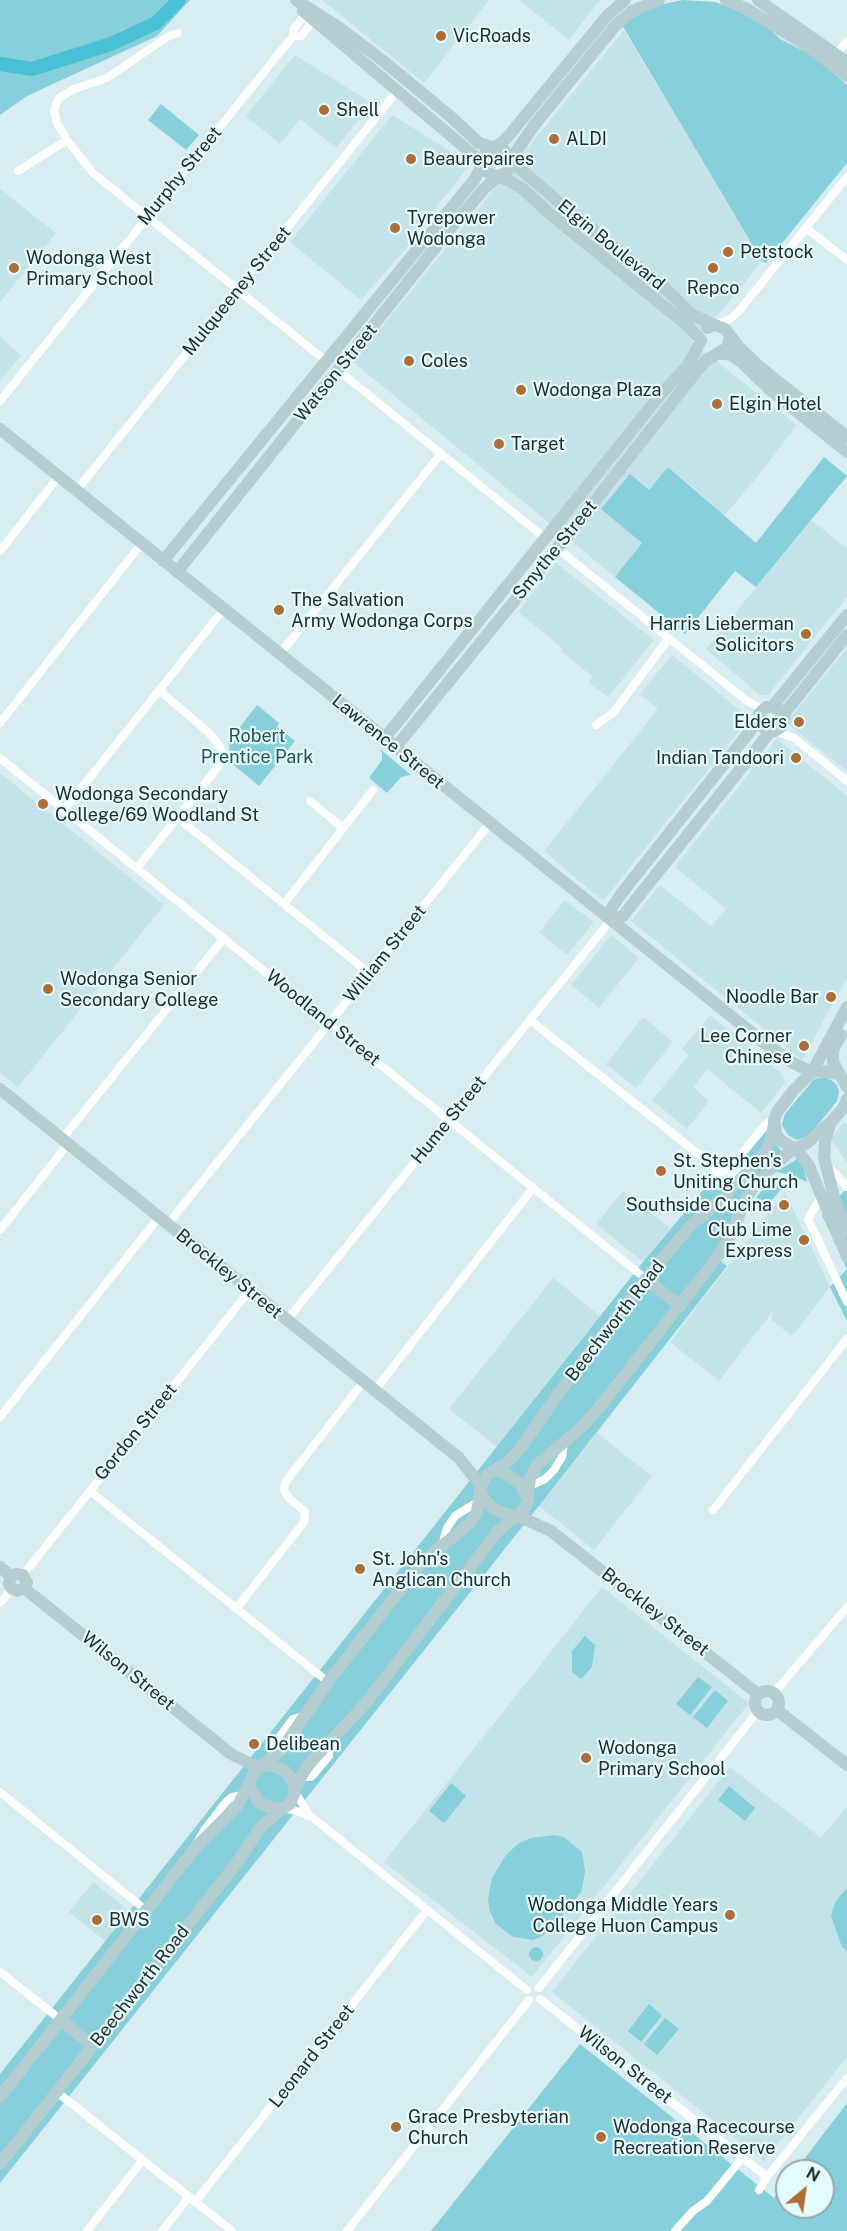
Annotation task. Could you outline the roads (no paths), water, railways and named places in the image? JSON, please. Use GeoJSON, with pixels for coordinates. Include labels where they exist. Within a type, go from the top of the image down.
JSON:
{"type":"FeatureCollection","features":[{"type":"Feature","properties":{"kind":"main road"},"geometry":{"type":"LineString","coordinates":[[289,0],[382,60],[475,140],[493,149],[503,150],[511,160]]}},
{"type":"Feature","properties":{"kind":"main road"},"geometry":{"type":"LineString","coordinates":[[296,0],[311,14]]}},
{"type":"Feature","properties":{"kind":"main road"},"geometry":{"type":"LineString","coordinates":[[483,164],[486,153],[506,139],[607,16],[625,0]]}},
{"type":"Feature","properties":{"kind":"main road"},"geometry":{"type":"LineString","coordinates":[[333,30],[376,74],[483,164],[487,172],[499,176],[509,170],[511,160],[521,141],[615,26],[632,11],[659,0]]}},
{"type":"Feature","properties":{"kind":"main road"},"geometry":{"type":"LineString","coordinates":[[726,0],[833,58],[847,62]]}},
{"type":"Feature","properties":{"kind":"main road"},"geometry":{"type":"LineString","coordinates":[[758,0],[833,58],[847,76]]}},
{"type":"Feature","properties":{"kind":"main road"},"geometry":{"type":"LineString","coordinates":[[607,16],[615,26]]}},
{"type":"Feature","properties":{"kind":"main road"},"geometry":{"type":"LineString","coordinates":[[376,74],[376,67],[382,60]]}},
{"type":"Feature","properties":{"kind":"main road"},"geometry":{"type":"LineString","coordinates":[[567,63],[578,70]]}},
{"type":"Feature","properties":{"kind":"main road","name":"Elgin Boulevard"},"geometry":{"type":"LineString","coordinates":[[511,160],[541,188],[668,291],[691,314],[714,325]]}},
{"type":"Feature","properties":{"kind":"main road","name":"Watson Street"},"geometry":{"type":"LineString","coordinates":[[163,561],[474,180],[483,164]]}},
{"type":"Feature","properties":{"kind":"main road","name":"Elgin Boulevard"},"geometry":{"type":"LineString","coordinates":[[499,176],[523,189],[550,214],[688,326],[701,341]]}},
{"type":"Feature","properties":{"kind":"main road","name":"Watson Street"},"geometry":{"type":"LineString","coordinates":[[177,572],[458,219],[484,189],[499,176]]}},
{"type":"Feature","properties":{"kind":"main road"},"geometry":{"type":"LineString","coordinates":[[448,211],[458,219]]}},
{"type":"Feature","properties":{"kind":"main road"},"geometry":{"type":"LineString","coordinates":[[417,248],[428,257]]}},
{"type":"Feature","properties":{"kind":"main road"},"geometry":{"type":"LineString","coordinates":[[847,437],[760,367],[739,347],[725,329],[714,325],[705,330],[701,341],[706,350],[717,354],[727,354],[737,359],[768,388],[847,452]]}},
{"type":"Feature","properties":{"kind":"main road"},"geometry":{"type":"LineString","coordinates":[[717,354],[728,346],[730,335]]}},
{"type":"Feature","properties":{"kind":"main road"},"geometry":{"type":"LineString","coordinates":[[342,340],[354,350]]}},
{"type":"Feature","properties":{"kind":"main road","name":"Smythe Street"},"geometry":{"type":"LineString","coordinates":[[384,739],[661,394],[691,360],[701,341]]}},
{"type":"Feature","properties":{"kind":"main road","name":"Smythe Street"},"geometry":{"type":"LineString","coordinates":[[395,748],[702,364],[717,354]]}},
{"type":"Feature","properties":{"kind":"main road"},"geometry":{"type":"LineString","coordinates":[[326,361],[338,370]]}},
{"type":"Feature","properties":{"kind":"main road"},"geometry":{"type":"LineString","coordinates":[[308,383],[320,392]]}},
{"type":"Feature","properties":{"kind":"main road"},"geometry":{"type":"LineString","coordinates":[[661,394],[673,403]]}},
{"type":"Feature","properties":{"kind":"main road","name":"Lawrence Street"},"geometry":{"type":"LineString","coordinates":[[0,429],[777,1053],[812,1072]]}},
{"type":"Feature","properties":{"kind":"main road"},"geometry":{"type":"LineString","coordinates":[[633,430],[644,439]]}},
{"type":"Feature","properties":{"kind":"main road"},"geometry":{"type":"LineString","coordinates":[[565,514],[576,524]]}},
{"type":"Feature","properties":{"kind":"main road"},"geometry":{"type":"LineString","coordinates":[[186,533],[200,544]]}},
{"type":"Feature","properties":{"kind":"main road"},"geometry":{"type":"LineString","coordinates":[[546,539],[557,548]]}},
{"type":"Feature","properties":{"kind":"main road"},"geometry":{"type":"LineString","coordinates":[[516,576],[527,585]]}},
{"type":"Feature","properties":{"kind":"main road","name":"Hume Street"},"geometry":{"type":"LineString","coordinates":[[783,717],[820,669],[844,632],[847,615]]}},
{"type":"Feature","properties":{"kind":"main road","name":"Hume Street"},"geometry":{"type":"LineString","coordinates":[[772,731],[623,916],[611,920],[611,909],[621,894],[721,771],[763,713],[810,661],[844,632]]}},
{"type":"Feature","properties":{"kind":"main road"},"geometry":{"type":"LineString","coordinates":[[810,661],[820,669]]}},
{"type":"Feature","properties":{"kind":"main road"},"geometry":{"type":"LineString","coordinates":[[418,697],[429,706]]}},
{"type":"Feature","properties":{"kind":"main road"},"geometry":{"type":"LineString","coordinates":[[780,710],[783,724],[772,731],[762,728],[763,713],[780,710]]}},
{"type":"Feature","properties":{"kind":"main road"},"geometry":{"type":"LineString","coordinates":[[721,771],[732,779]]}},
{"type":"Feature","properties":{"kind":"main road"},"geometry":{"type":"LineString","coordinates":[[663,842],[675,852]]}},
{"type":"Feature","properties":{"kind":"main road"},"geometry":{"type":"LineString","coordinates":[[621,894],[633,904]]}},
{"type":"Feature","properties":{"kind":"main road","name":"Beechworth Road"},"geometry":{"type":"LineString","coordinates":[[493,1471],[508,1462],[520,1449],[558,1394],[689,1227],[728,1193],[766,1151],[779,1109],[812,1072],[847,1007]]}},
{"type":"Feature","properties":{"kind":"main road"},"geometry":{"type":"LineString","coordinates":[[847,1024],[833,1054],[833,1062],[847,1088]]}},
{"type":"Feature","properties":{"kind":"main road","name":"Lawrence Street"},"geometry":{"type":"LineString","coordinates":[[777,1053],[794,1075],[793,1091]]}},
{"type":"Feature","properties":{"kind":"main road"},"geometry":{"type":"LineString","coordinates":[[812,1072],[841,1074]]}},
{"type":"Feature","properties":{"kind":"main road","name":"Brockley Street"},"geometry":{"type":"LineString","coordinates":[[0,1089],[459,1458],[493,1471]]}},
{"type":"Feature","properties":{"kind":"main road"},"geometry":{"type":"LineString","coordinates":[[847,1099],[825,1142],[825,1162],[834,1197],[847,1232]]}},
{"type":"Feature","properties":{"kind":"main road"},"geometry":{"type":"LineString","coordinates":[[250,1781],[252,1792],[259,1803],[270,1808],[282,1808],[291,1802],[308,1765],[366,1703],[498,1531],[525,1508],[531,1475],[537,1465],[594,1414],[680,1306],[729,1240],[753,1187],[795,1148],[811,1142],[839,1117]]}},
{"type":"Feature","properties":{"kind":"main road"},"geometry":{"type":"LineString","coordinates":[[774,1121],[776,1134],[780,1140],[795,1148],[809,1166],[847,1257]]}},
{"type":"Feature","properties":{"kind":"main road"},"geometry":{"type":"LineString","coordinates":[[646,1280],[680,1306]]}},
{"type":"Feature","properties":{"kind":"main road","name":"Brockley Street"},"geometry":{"type":"LineString","coordinates":[[459,1458],[480,1493]]}},
{"type":"Feature","properties":{"kind":"main road"},"geometry":{"type":"LineString","coordinates":[[0,2097],[196,1847],[234,1809],[260,1766],[276,1755],[328,1682],[422,1562],[470,1523],[477,1512],[484,1478],[493,1471],[514,1479],[528,1494]]}},
{"type":"Feature","properties":{"kind":"main road"},"geometry":{"type":"LineString","coordinates":[[480,1493],[492,1507],[500,1512],[516,1516]]}},
{"type":"Feature","properties":{"kind":"main road","name":"Brockley Street"},"geometry":{"type":"LineString","coordinates":[[528,1494],[534,1511],[551,1531],[758,1694]]}},
{"type":"Feature","properties":{"kind":"main road","name":"Brockley Street"},"geometry":{"type":"LineString","coordinates":[[516,1516],[551,1531]]}},
{"type":"Feature","properties":{"kind":"main road","name":"Wilson Street"},"geometry":{"type":"LineString","coordinates":[[0,1568],[231,1754],[260,1766]]}},
{"type":"Feature","properties":{"kind":"main road"},"geometry":{"type":"LineString","coordinates":[[768,1690],[774,1693],[779,1703],[777,1710],[766,1715],[758,1711],[755,1701],[758,1694],[768,1690]]}},
{"type":"Feature","properties":{"kind":"main road"},"geometry":{"type":"LineString","coordinates":[[777,1710],[847,1765]]}},
{"type":"Feature","properties":{"kind":"main road","name":"Wilson Street"},"geometry":{"type":"LineString","coordinates":[[231,1754],[250,1781]]}},
{"type":"Feature","properties":{"kind":"main road"},"geometry":{"type":"LineString","coordinates":[[260,1766],[274,1766],[285,1771],[292,1780],[295,1791]]}},
{"type":"Feature","properties":{"kind":"main road","name":"Beechworth Road"},"geometry":{"type":"LineString","coordinates":[[0,2164],[236,1864],[256,1833],[282,1808]]}},
{"type":"Feature","properties":{"kind":"main road"},"geometry":{"type":"LineString","coordinates":[[61,2020],[92,2046]]}},
{"type":"Feature","properties":{"kind":"street","name":"Murphy Street"},"geometry":{"type":"LineString","coordinates":[[0,401],[293,36],[293,30],[301,19],[311,14]]}},
{"type":"Feature","properties":{"kind":"street"},"geometry":{"type":"LineString","coordinates":[[178,33],[107,78],[66,93],[59,98],[54,110],[57,123],[67,140],[93,173],[326,361]]}},
{"type":"Feature","properties":{"kind":"street"},"geometry":{"type":"LineString","coordinates":[[833,58],[847,41]]}},
{"type":"Feature","properties":{"kind":"street","name":"Mulqueeney Street"},"geometry":{"type":"LineString","coordinates":[[76,491],[397,91]]}},
{"type":"Feature","properties":{"kind":"street"},"geometry":{"type":"LineString","coordinates":[[18,171],[67,140]]}},
{"type":"Feature","properties":{"kind":"street"},"geometry":{"type":"LineString","coordinates":[[714,325],[730,319],[739,310],[847,177]]}},
{"type":"Feature","properties":{"kind":"street"},"geometry":{"type":"LineString","coordinates":[[806,228],[847,260]]}},
{"type":"Feature","properties":{"kind":"street"},"geometry":{"type":"LineString","coordinates":[[730,335],[739,310]]}},
{"type":"Feature","properties":{"kind":"street"},"geometry":{"type":"LineString","coordinates":[[338,370],[546,539]]}},
{"type":"Feature","properties":{"kind":"street"},"geometry":{"type":"LineString","coordinates":[[279,655],[440,455]]}},
{"type":"Feature","properties":{"kind":"street"},"geometry":{"type":"LineString","coordinates":[[0,551],[58,477]]}},
{"type":"Feature","properties":{"kind":"street"},"geometry":{"type":"LineString","coordinates":[[0,723],[142,543]]}},
{"type":"Feature","properties":{"kind":"street"},"geometry":{"type":"LineString","coordinates":[[557,548],[763,713]]}},
{"type":"Feature","properties":{"kind":"street"},"geometry":{"type":"LineString","coordinates":[[64,810],[223,610]]}},
{"type":"Feature","properties":{"kind":"street"},"geometry":{"type":"LineString","coordinates":[[596,725],[613,713],[669,638]]}},
{"type":"Feature","properties":{"kind":"street"},"geometry":{"type":"LineString","coordinates":[[137,868],[218,766],[223,756],[221,748],[209,733],[159,690]]}},
{"type":"Feature","properties":{"kind":"street"},"geometry":{"type":"LineString","coordinates":[[772,731],[794,738],[847,781]]}},
{"type":"Feature","properties":{"kind":"street","name":"Woodland Street"},"geometry":{"type":"LineString","coordinates":[[0,758],[646,1280]]}},
{"type":"Feature","properties":{"kind":"street"},"geometry":{"type":"LineString","coordinates":[[284,903],[373,790]]}},
{"type":"Feature","properties":{"kind":"street"},"geometry":{"type":"LineString","coordinates":[[310,801],[343,828]]}},
{"type":"Feature","properties":{"kind":"street"},"geometry":{"type":"LineString","coordinates":[[178,818],[369,973]]}},
{"type":"Feature","properties":{"kind":"street","name":"William Street"},"geometry":{"type":"LineString","coordinates":[[0,1417],[329,1023],[490,823]]}},
{"type":"Feature","properties":{"kind":"street","name":"Hume Street"},"geometry":{"type":"LineString","coordinates":[[287,1320],[611,920]]}},
{"type":"Feature","properties":{"kind":"street"},"geometry":{"type":"LineString","coordinates":[[0,1230],[65,1141],[224,938]]}},
{"type":"Feature","properties":{"kind":"street"},"geometry":{"type":"LineString","coordinates":[[530,1020],[711,1164],[723,1178],[728,1193]]}},
{"type":"Feature","properties":{"kind":"street"},"geometry":{"type":"LineString","coordinates":[[745,1173],[740,1162],[742,1153],[765,1125],[774,1121]]}},
{"type":"Feature","properties":{"kind":"street"},"geometry":{"type":"LineString","coordinates":[[825,1162],[847,1188]]}},
{"type":"Feature","properties":{"kind":"street"},"geometry":{"type":"LineString","coordinates":[[711,1164],[726,1171],[745,1173]]}},
{"type":"Feature","properties":{"kind":"street"},"geometry":{"type":"LineString","coordinates":[[375,1390],[533,1188]]}},
{"type":"Feature","properties":{"kind":"street"},"geometry":{"type":"LineString","coordinates":[[822,1195],[808,1219],[847,1302]]}},
{"type":"Feature","properties":{"kind":"street","name":"Gordon Street"},"geometry":{"type":"LineString","coordinates":[[0,1604],[250,1290]]}},
{"type":"Feature","properties":{"kind":"street"},"geometry":{"type":"LineString","coordinates":[[712,1510],[847,1339]]}},
{"type":"Feature","properties":{"kind":"street"},"geometry":{"type":"LineString","coordinates":[[236,1609],[304,1522],[305,1512],[288,1497],[284,1490],[286,1481],[364,1382]]}},
{"type":"Feature","properties":{"kind":"street"},"geometry":{"type":"LineString","coordinates":[[90,1491],[328,1682]]}},
{"type":"Feature","properties":{"kind":"street"},"geometry":{"type":"LineString","coordinates":[[774,1693],[847,1607]]}},
{"type":"Feature","properties":{"kind":"street"},"geometry":{"type":"LineString","coordinates":[[539,1988],[758,1711]]}},
{"type":"Feature","properties":{"kind":"street"},"geometry":{"type":"LineString","coordinates":[[295,1791],[313,1818]]}},
{"type":"Feature","properties":{"kind":"street"},"geometry":{"type":"LineString","coordinates":[[0,1792],[147,1911]]}},
{"type":"Feature","properties":{"kind":"street"},"geometry":{"type":"LineString","coordinates":[[282,1808],[313,1818],[528,1990]]}},
{"type":"Feature","properties":{"kind":"street","name":"Leonard Street"},"geometry":{"type":"LineString","coordinates":[[162,2231],[192,2200],[427,1910]]}},
{"type":"Feature","properties":{"kind":"street"},"geometry":{"type":"LineString","coordinates":[[0,1972],[61,2020]]}},
{"type":"Feature","properties":{"kind":"street"},"geometry":{"type":"LineString","coordinates":[[533,1986],[539,1988],[540,1999],[530,2000],[526,1994],[528,1990],[533,1986]]}},
{"type":"Feature","properties":{"kind":"street","name":"Wilson Street"},"geometry":{"type":"LineString","coordinates":[[540,1999],[767,2176]]}},
{"type":"Feature","properties":{"kind":"street"},"geometry":{"type":"LineString","coordinates":[[347,2231],[530,2000]]}},
{"type":"Feature","properties":{"kind":"street"},"geometry":{"type":"LineString","coordinates":[[759,2190],[767,2176],[847,2078]]}},
{"type":"Feature","properties":{"kind":"street"},"geometry":{"type":"LineString","coordinates":[[57,2092],[232,2231]]}},
{"type":"Feature","properties":{"kind":"street"},"geometry":{"type":"LineString","coordinates":[[675,2231],[693,2211],[707,2201],[743,2157]]}},
{"type":"Feature","properties":{"kind":"street"},"geometry":{"type":"LineString","coordinates":[[87,2231],[142,2161]]}},
{"type":"Feature","properties":{"kind":"waterway"},"geometry":{"type":"LineString","coordinates":[[0,64],[32,69],[111,44],[156,23],[179,0]]}},
{"type":"Feature","properties":{"kind":"place","name":"VicRoads"},"geometry":{"type":"Point","coordinates":[441,36]}},
{"type":"Feature","properties":{"kind":"place","name":"Shell"},"geometry":{"type":"Point","coordinates":[324,110]}},
{"type":"Feature","properties":{"kind":"place","name":"ALDI"},"geometry":{"type":"Point","coordinates":[554,139]}},
{"type":"Feature","properties":{"kind":"place","name":"Beaurepaires"},"geometry":{"type":"Point","coordinates":[411,159]}},
{"type":"Feature","properties":{"kind":"place","name":"Tyrepower Wodonga"},"geometry":{"type":"Point","coordinates":[395,228]}},
{"type":"Feature","properties":{"kind":"place","name":"Petstock"},"geometry":{"type":"Point","coordinates":[728,252]}},
{"type":"Feature","properties":{"kind":"place","name":"Wodonga West Primary School"},"geometry":{"type":"Point","coordinates":[14,268]}},
{"type":"Feature","properties":{"kind":"place","name":"Repco"},"geometry":{"type":"Point","coordinates":[713,268]}},
{"type":"Feature","properties":{"kind":"place","name":"Coles"},"geometry":{"type":"Point","coordinates":[409,361]}},
{"type":"Feature","properties":{"kind":"place","name":"Wodonga Plaza"},"geometry":{"type":"Point","coordinates":[521,390]}},
{"type":"Feature","properties":{"kind":"place","name":"Elgin Hotel"},"geometry":{"type":"Point","coordinates":[717,404]}},
{"type":"Feature","properties":{"kind":"place","name":"Target"},"geometry":{"type":"Point","coordinates":[499,444]}},
{"type":"Feature","properties":{"kind":"place","name":"The Salvation Army Wodonga Corps"},"geometry":{"type":"Point","coordinates":[279,610]}},
{"type":"Feature","properties":{"kind":"place","name":"Harris Lieberman Solicitors"},"geometry":{"type":"Point","coordinates":[806,634]}},
{"type":"Feature","properties":{"kind":"place","name":"Elders"},"geometry":{"type":"Point","coordinates":[799,722]}},
{"type":"Feature","properties":{"kind":"place","name":"Indian Tandoori"},"geometry":{"type":"Point","coordinates":[796,758]}},
{"type":"Feature","properties":{"kind":"place","name":"Wodonga Secondary College/69 Woodland St"},"geometry":{"type":"Point","coordinates":[43,804]}},
{"type":"Feature","properties":{"kind":"place","name":"Wodonga Senior Secondary College"},"geometry":{"type":"Point","coordinates":[48,989]}},
{"type":"Feature","properties":{"kind":"place","name":"Noodle Bar"},"geometry":{"type":"Point","coordinates":[831,997]}},
{"type":"Feature","properties":{"kind":"place","name":"Lee Corner Chinese"},"geometry":{"type":"Point","coordinates":[804,1046]}},
{"type":"Feature","properties":{"kind":"place","name":"St. Stephen's Uniting Church"},"geometry":{"type":"Point","coordinates":[661,1171]}},
{"type":"Feature","properties":{"kind":"place","name":"Southside Cucina"},"geometry":{"type":"Point","coordinates":[784,1205]}},
{"type":"Feature","properties":{"kind":"place","name":"Club Lime Express"},"geometry":{"type":"Point","coordinates":[804,1240]}},
{"type":"Feature","properties":{"kind":"place","name":"St. John's Anglican Church"},"geometry":{"type":"Point","coordinates":[360,1569]}},
{"type":"Feature","properties":{"kind":"place","name":"Delibean"},"geometry":{"type":"Point","coordinates":[254,1744]}},
{"type":"Feature","properties":{"kind":"place","name":"Wodonga Primary School"},"geometry":{"type":"Point","coordinates":[586,1758]}},
{"type":"Feature","properties":{"kind":"place","name":"Wodonga Middle Years College Huon Campus"},"geometry":{"type":"Point","coordinates":[730,1915]}},
{"type":"Feature","properties":{"kind":"place","name":"BWS"},"geometry":{"type":"Point","coordinates":[97,1920]}},
{"type":"Feature","properties":{"kind":"place","name":"Grace Presbyterian Church"},"geometry":{"type":"Point","coordinates":[396,2127]}},
{"type":"Feature","properties":{"kind":"place","name":"Wodonga Racecourse Recreation Reserve"},"geometry":{"type":"Point","coordinates":[601,2137]}},
{"type":"Feature","properties":{"kind":"park label","name":"Robert Prentice Park"},"geometry":{"type":"Point","coordinates":[257,746]}}]}
